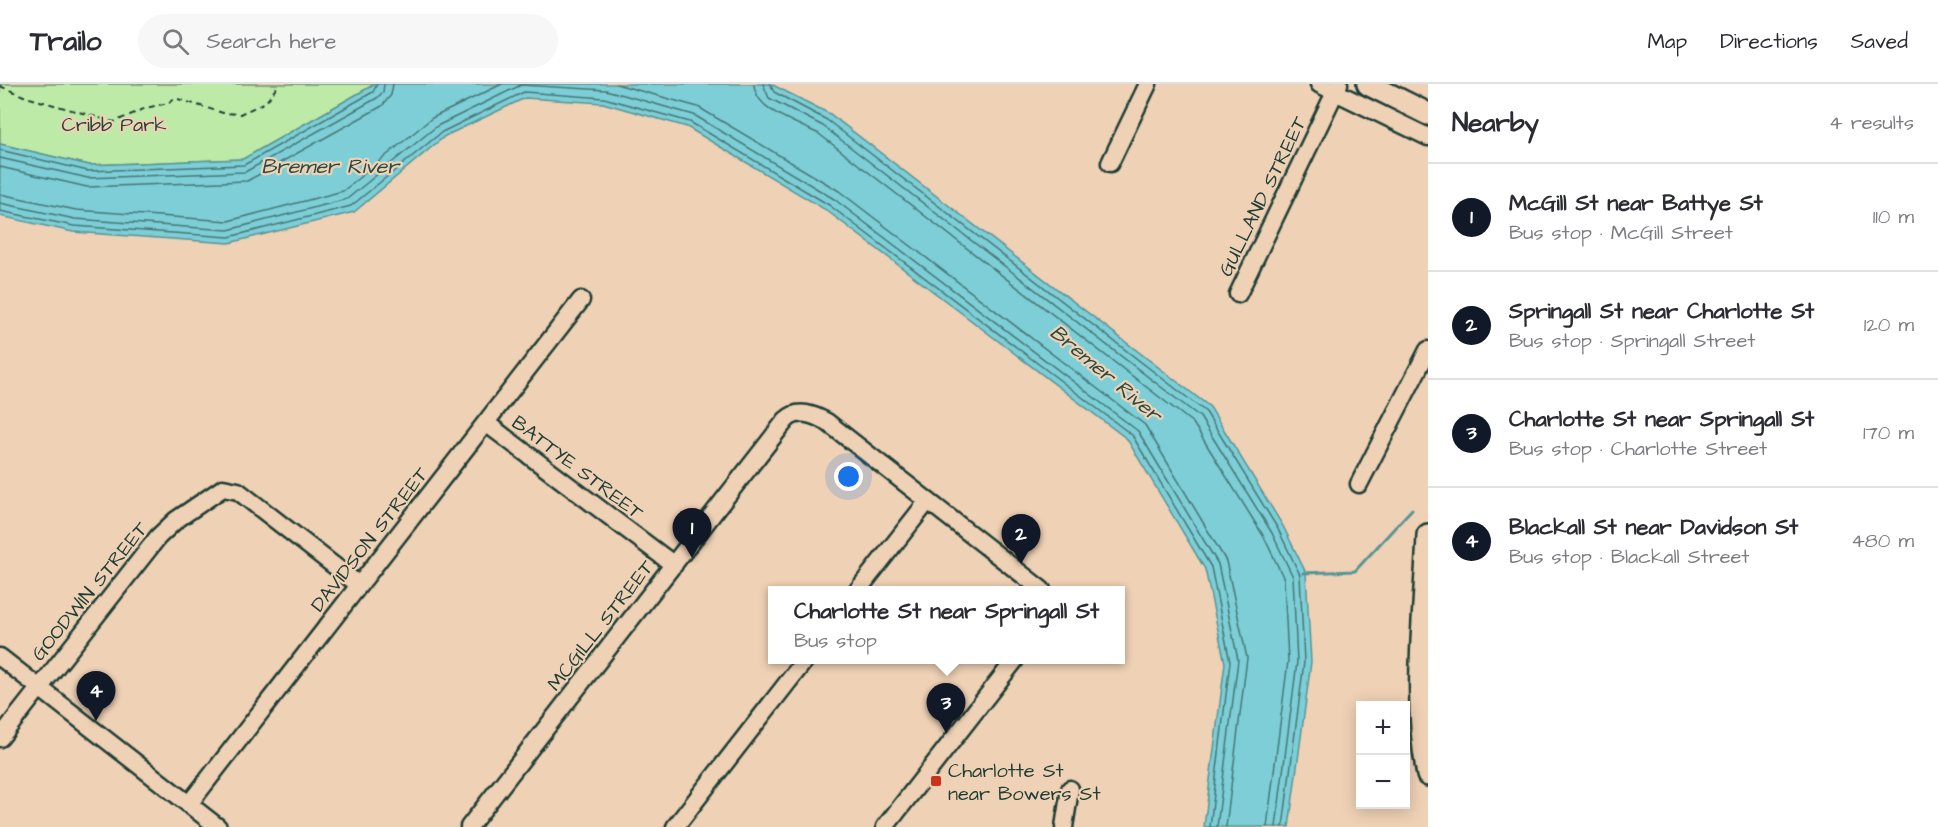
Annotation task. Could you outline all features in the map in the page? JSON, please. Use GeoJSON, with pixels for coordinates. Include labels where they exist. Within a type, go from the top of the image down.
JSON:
{"type":"FeatureCollection","features":[{"type":"Feature","properties":{"kind":"main road"},"geometry":{"type":"LineString","coordinates":[[1368,84],[1422,112]]}},
{"type":"Feature","properties":{"kind":"main road"},"geometry":{"type":"LineString","coordinates":[[1428,535],[1421,704],[1422,734],[1428,775]]}},
{"type":"Feature","properties":{"kind":"street"},"geometry":{"type":"LineString","coordinates":[[1110,163],[1148,84]]}},
{"type":"Feature","properties":{"kind":"street"},"geometry":{"type":"LineString","coordinates":[[1319,84],[1337,88],[1428,137]]}},
{"type":"Feature","properties":{"kind":"street","name":"GULLAND STREET"},"geometry":{"type":"LineString","coordinates":[[1238,294],[1337,88]]}},
{"type":"Feature","properties":{"kind":"street","name":"DAVIDSON STREET"},"geometry":{"type":"LineString","coordinates":[[189,804],[581,300]]}},
{"type":"Feature","properties":{"kind":"street"},"geometry":{"type":"LineString","coordinates":[[1359,484],[1428,350]]}},
{"type":"Feature","properties":{"kind":"street","name":"MCGILL STREET"},"geometry":{"type":"LineString","coordinates":[[476,824],[786,420],[798,413],[811,414],[827,422],[927,502]]}},
{"type":"Feature","properties":{"kind":"street","name":"BATTYE STREET"},"geometry":{"type":"LineString","coordinates":[[486,423],[674,565]]}},
{"type":"Feature","properties":{"kind":"street","name":"GOODWIN STREET"},"geometry":{"type":"LineString","coordinates":[[0,738],[167,528],[227,487],[238,491],[359,585]]}},
{"type":"Feature","properties":{"kind":"street"},"geometry":{"type":"LineString","coordinates":[[862,586],[927,502],[1036,586]]}},
{"type":"Feature","properties":{"kind":"street"},"geometry":{"type":"LineString","coordinates":[[0,657],[218,827]]}},
{"type":"Feature","properties":{"kind":"street"},"geometry":{"type":"LineString","coordinates":[[675,827],[802,664]]}},
{"type":"Feature","properties":{"kind":"street"},"geometry":{"type":"LineString","coordinates":[[885,827],[1012,664]]}},
{"type":"Feature","properties":{"kind":"street"},"geometry":{"type":"LineString","coordinates":[[1064,827],[1070,789]]}},
{"type":"Feature","properties":{"kind":"path"},"geometry":{"type":"LineString","coordinates":[[0,86],[26,97],[114,122],[146,108],[181,98],[205,108],[240,114],[266,102],[279,84]]}},
{"type":"Feature","properties":{"kind":"green space","name":"Cribb Park"},"geometry":{"type":"Polygon","coordinates":[[[0,84],[375,84],[243,159],[89,165],[0,144],[0,84]]]}},
{"type":"Feature","properties":{"kind":"water","name":"Bremer River"},"geometry":{"type":"Polygon","coordinates":[[[375,84],[771,84],[830,114],[1210,407],[1283,526],[1306,573],[1311,662],[1289,827],[1204,827],[1225,663],[1205,569],[1127,439],[826,210],[687,127],[603,103],[525,98],[445,136],[354,212],[229,243],[73,232],[0,216],[0,144],[89,165],[243,159],[375,84]]]}},
{"type":"Feature","properties":{"kind":"waterway"},"geometry":{"type":"LineString","coordinates":[[1303,573],[1355,571],[1412,509]]}},
{"type":"Feature","properties":{"kind":"place","name":"McGill St near Battye St"},"geometry":{"type":"Point","coordinates":[692,558]}},
{"type":"Feature","properties":{"kind":"place","name":"Springall St near Charlotte St"},"geometry":{"type":"Point","coordinates":[1021,564]}},
{"type":"Feature","properties":{"kind":"place","name":"Blackall St near Davidson St"},"geometry":{"type":"Point","coordinates":[96,721]}},
{"type":"Feature","properties":{"kind":"place","name":"Charlotte St near Springall St"},"geometry":{"type":"Point","coordinates":[946,733]}},
{"type":"Feature","properties":{"kind":"place","name":"Charlotte St near Bowers St"},"geometry":{"type":"Point","coordinates":[936,781]}}]}
